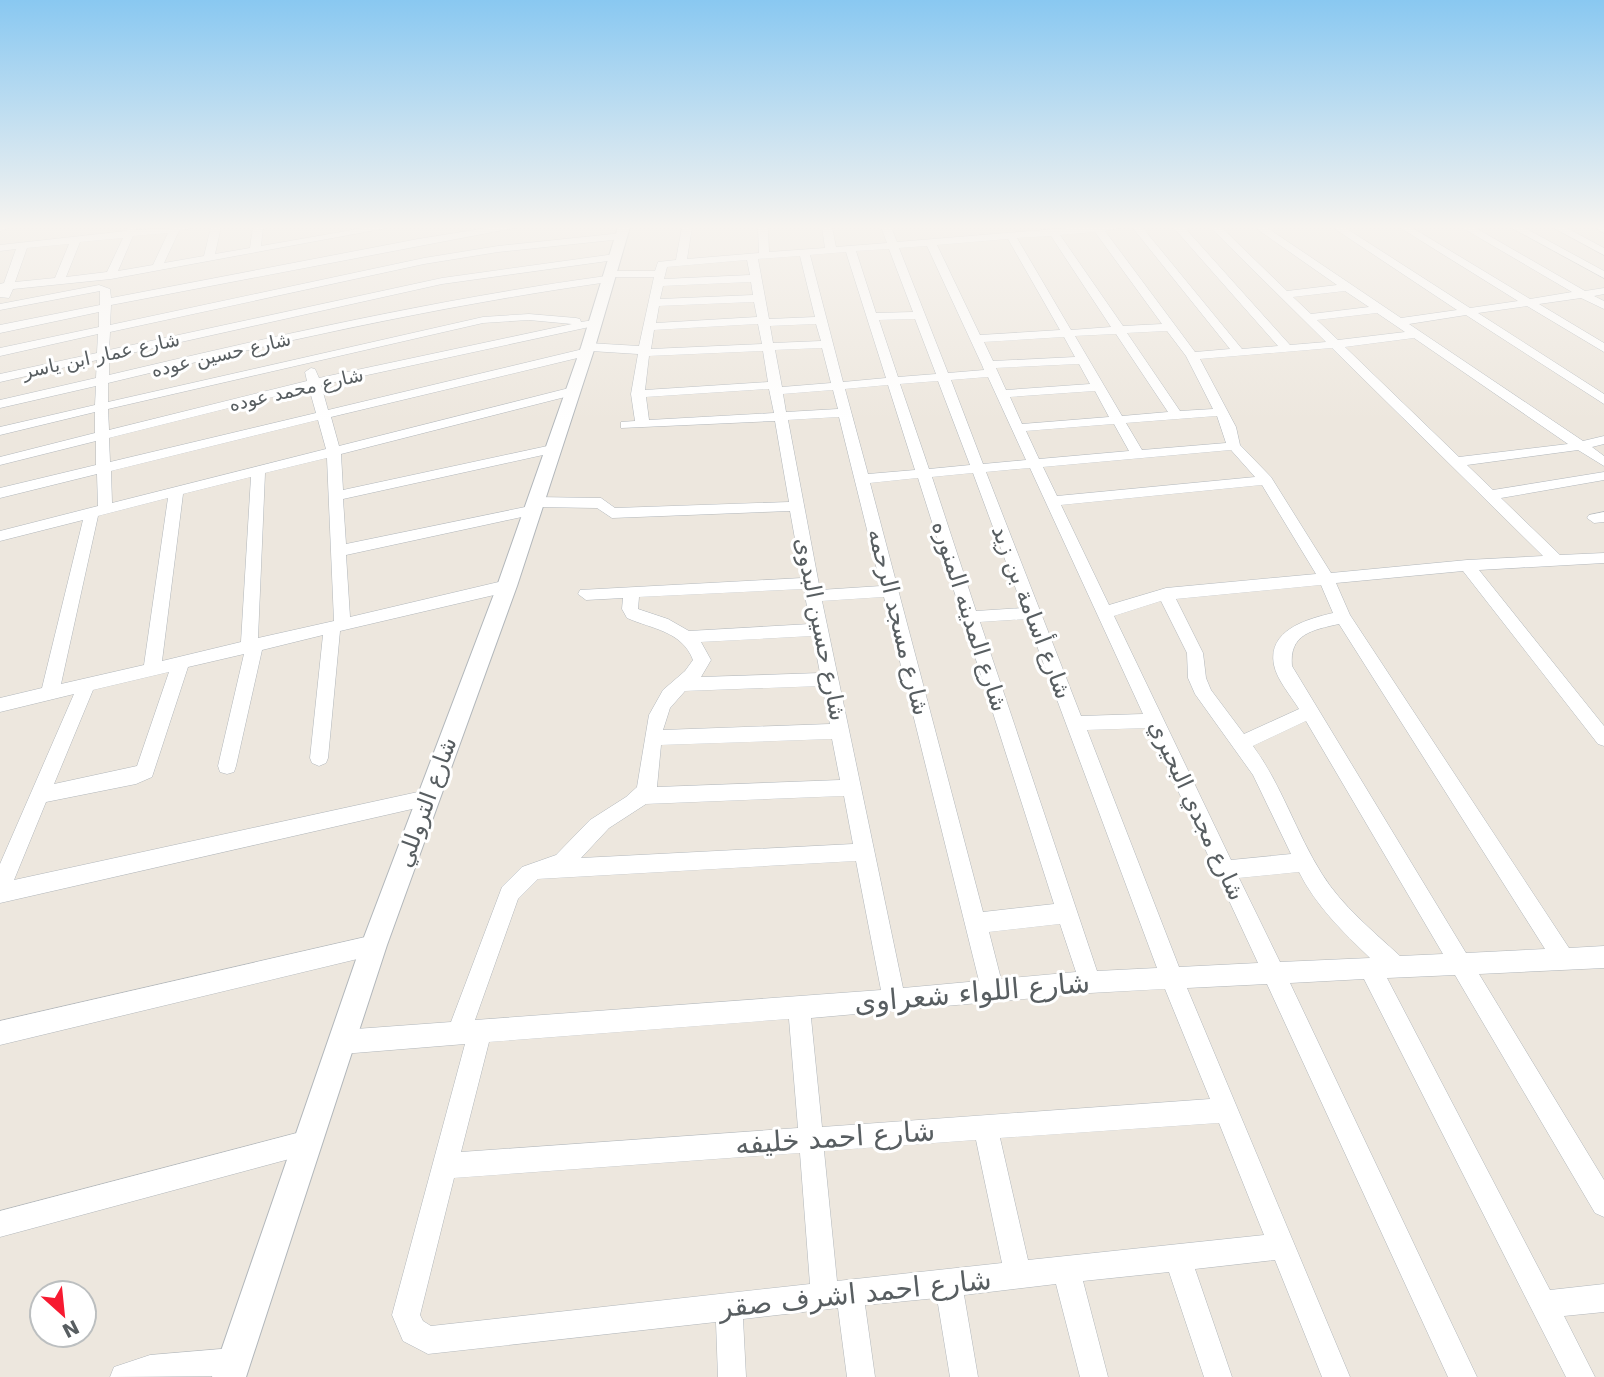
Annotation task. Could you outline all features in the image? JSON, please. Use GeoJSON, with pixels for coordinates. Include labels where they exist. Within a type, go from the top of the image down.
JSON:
{"type":"FeatureCollection","features":[{"type":"Feature","properties":{"kind":"street"},"geometry":{"type":"LineString","coordinates":[[63,291],[1,307],[0,328],[173,291]]}},
{"type":"Feature","properties":{"kind":"street"},"geometry":{"type":"LineString","coordinates":[[50,693],[98,510],[104,468],[101,407],[107,291]]}},
{"type":"Feature","properties":{"kind":"street"},"geometry":{"type":"LineString","coordinates":[[0,352],[281,291]]}},
{"type":"Feature","properties":{"kind":"street"},"geometry":{"type":"LineString","coordinates":[[354,291],[355,300]]}},
{"type":"Feature","properties":{"kind":"street","name":"شارع عمار ابن ياسر"},"geometry":{"type":"LineString","coordinates":[[0,378],[397,291]]}},
{"type":"Feature","properties":{"kind":"street","name":"شارع حسين عوده"},"geometry":{"type":"LineString","coordinates":[[0,404],[493,291]]}},
{"type":"Feature","properties":{"kind":"street","name":"شارع التروللي"},"geometry":{"type":"LineString","coordinates":[[231,1369],[374,945],[507,586],[587,350],[604,291]]}},
{"type":"Feature","properties":{"kind":"street"},"geometry":{"type":"LineString","coordinates":[[642,424],[643,408],[637,394],[655,291]]}},
{"type":"Feature","properties":{"kind":"street","name":"شارع حسين البدوى"},"geometry":{"type":"LineString","coordinates":[[759,291],[812,589],[894,1000]]}},
{"type":"Feature","properties":{"kind":"street","name":"شارع مسجد الرحمه"},"geometry":{"type":"LineString","coordinates":[[814,291],[993,991]]}},
{"type":"Feature","properties":{"kind":"street","name":"شارع المدينه المنوره"},"geometry":{"type":"LineString","coordinates":[[864,291],[1090,982]]}},
{"type":"Feature","properties":{"kind":"street","name":"شارع أسامة بن زيد"},"geometry":{"type":"LineString","coordinates":[[908,291],[1172,978],[1335,1377]]}},
{"type":"Feature","properties":{"kind":"street","name":"شارع مجدي البحيري"},"geometry":{"type":"LineString","coordinates":[[954,291],[1273,973],[1457,1376]]}},
{"type":"Feature","properties":{"kind":"street"},"geometry":{"type":"LineString","coordinates":[[1043,291],[1138,455]]}},
{"type":"Feature","properties":{"kind":"street"},"geometry":{"type":"LineString","coordinates":[[1093,291],[1177,416]]}},
{"type":"Feature","properties":{"kind":"street"},"geometry":{"type":"LineString","coordinates":[[1144,291],[1192,356],[1231,432],[1234,446],[1266,480],[1326,577],[1343,617],[1564,960]]}},
{"type":"Feature","properties":{"kind":"street"},"geometry":{"type":"LineString","coordinates":[[1189,291],[1239,353]]}},
{"type":"Feature","properties":{"kind":"street"},"geometry":{"type":"LineString","coordinates":[[1235,291],[1287,349]]}},
{"type":"Feature","properties":{"kind":"street"},"geometry":{"type":"LineString","coordinates":[[1280,291],[1556,560]]}},
{"type":"Feature","properties":{"kind":"street"},"geometry":{"type":"LineString","coordinates":[[1284,295],[1313,291]]}},
{"type":"Feature","properties":{"kind":"street"},"geometry":{"type":"LineString","coordinates":[[1353,291],[1604,461]]}},
{"type":"Feature","properties":{"kind":"street"},"geometry":{"type":"LineString","coordinates":[[1436,291],[1604,400]]}},
{"type":"Feature","properties":{"kind":"street"},"geometry":{"type":"LineString","coordinates":[[1511,291],[1604,348]]}},
{"type":"Feature","properties":{"kind":"street"},"geometry":{"type":"LineString","coordinates":[[1578,291],[1604,306]]}},
{"type":"Feature","properties":{"kind":"street"},"geometry":{"type":"LineString","coordinates":[[1399,322],[1602,291]]}},
{"type":"Feature","properties":{"kind":"street"},"geometry":{"type":"LineString","coordinates":[[653,303],[760,298]]}},
{"type":"Feature","properties":{"kind":"street"},"geometry":{"type":"LineString","coordinates":[[1308,318],[1380,309]]}},
{"type":"Feature","properties":{"kind":"street"},"geometry":{"type":"LineString","coordinates":[[872,317],[918,316]]}},
{"type":"Feature","properties":{"kind":"street"},"geometry":{"type":"LineString","coordinates":[[0,431],[307,358],[499,318],[529,317],[594,323]]}},
{"type":"Feature","properties":{"kind":"street"},"geometry":{"type":"LineString","coordinates":[[648,327],[821,320]]}},
{"type":"Feature","properties":{"kind":"street","name":"شارع محمد عوده"},"geometry":{"type":"LineString","coordinates":[[0,461],[314,383],[594,323]]}},
{"type":"Feature","properties":{"kind":"street"},"geometry":{"type":"LineString","coordinates":[[976,339],[1170,327]]}},
{"type":"Feature","properties":{"kind":"street"},"geometry":{"type":"LineString","coordinates":[[1192,356],[1287,349],[1416,334]]}},
{"type":"Feature","properties":{"kind":"street"},"geometry":{"type":"LineString","coordinates":[[301,335],[334,452],[339,551],[337,625],[319,758]]}},
{"type":"Feature","properties":{"kind":"street"},"geometry":{"type":"LineString","coordinates":[[0,493],[587,350],[644,351],[827,344]]}},
{"type":"Feature","properties":{"kind":"street"},"geometry":{"type":"LineString","coordinates":[[637,394],[838,386],[1083,360]]}},
{"type":"Feature","properties":{"kind":"street"},"geometry":{"type":"LineString","coordinates":[[1002,394],[1099,387]]}},
{"type":"Feature","properties":{"kind":"street"},"geometry":{"type":"LineString","coordinates":[[0,551],[3,535],[573,391]]}},
{"type":"Feature","properties":{"kind":"street"},"geometry":{"type":"LineString","coordinates":[[1018,428],[1221,412]]}},
{"type":"Feature","properties":{"kind":"street"},"geometry":{"type":"LineString","coordinates":[[626,425],[845,413]]}},
{"type":"Feature","properties":{"kind":"street"},"geometry":{"type":"LineString","coordinates":[[1456,462],[1581,446],[1604,440]]}},
{"type":"Feature","properties":{"kind":"street"},"geometry":{"type":"LineString","coordinates":[[862,479],[1234,446]]}},
{"type":"Feature","properties":{"kind":"street"},"geometry":{"type":"LineString","coordinates":[[336,496],[552,449]]}},
{"type":"Feature","properties":{"kind":"street"},"geometry":{"type":"LineString","coordinates":[[227,766],[252,645],[258,470]]}},
{"type":"Feature","properties":{"kind":"street"},"geometry":{"type":"LineString","coordinates":[[1489,495],[1604,476]]}},
{"type":"Feature","properties":{"kind":"street"},"geometry":{"type":"LineString","coordinates":[[1052,501],[1266,480]]}},
{"type":"Feature","properties":{"kind":"street"},"geometry":{"type":"LineString","coordinates":[[152,669],[177,491]]}},
{"type":"Feature","properties":{"kind":"street"},"geometry":{"type":"LineString","coordinates":[[339,551],[532,506],[601,503],[612,513],[798,506]]}},
{"type":"Feature","properties":{"kind":"street"},"geometry":{"type":"LineString","coordinates":[[1104,612],[1166,594],[1467,565],[1604,558]]}},
{"type":"Feature","properties":{"kind":"street"},"geometry":{"type":"LineString","coordinates":[[1467,565],[1595,712],[1604,739]]}},
{"type":"Feature","properties":{"kind":"street"},"geometry":{"type":"LineString","coordinates":[[0,705],[507,586]]}},
{"type":"Feature","properties":{"kind":"street"},"geometry":{"type":"LineString","coordinates":[[586,594],[812,589],[891,591]]}},
{"type":"Feature","properties":{"kind":"street"},"geometry":{"type":"LineString","coordinates":[[551,869],[570,856],[604,820],[636,803],[643,796],[648,786],[656,716],[662,704],[681,684],[696,674],[702,660],[698,646],[685,637],[659,622],[633,614],[630,609],[631,592]]}},
{"type":"Feature","properties":{"kind":"street"},"geometry":{"type":"LineString","coordinates":[[1166,594],[1195,653],[1197,678],[1204,694],[1260,770],[1304,862],[1326,898],[1397,968]]}},
{"type":"Feature","properties":{"kind":"street"},"geometry":{"type":"LineString","coordinates":[[971,617],[1032,613]]}},
{"type":"Feature","properties":{"kind":"street"},"geometry":{"type":"LineString","coordinates":[[1343,617],[1310,624],[1289,637],[1282,646],[1283,667],[1464,965],[1604,1204]]}},
{"type":"Feature","properties":{"kind":"street"},"geometry":{"type":"LineString","coordinates":[[685,637],[820,630]]}},
{"type":"Feature","properties":{"kind":"street"},"geometry":{"type":"LineString","coordinates":[[40,795],[136,776],[145,771],[181,662]]}},
{"type":"Feature","properties":{"kind":"street"},"geometry":{"type":"LineString","coordinates":[[681,684],[830,679]]}},
{"type":"Feature","properties":{"kind":"street"},"geometry":{"type":"LineString","coordinates":[[0,890],[87,684]]}},
{"type":"Feature","properties":{"kind":"street"},"geometry":{"type":"LineString","coordinates":[[1241,745],[1311,711]]}},
{"type":"Feature","properties":{"kind":"street"},"geometry":{"type":"LineString","coordinates":[[1074,723],[1155,721]]}},
{"type":"Feature","properties":{"kind":"street"},"geometry":{"type":"LineString","coordinates":[[654,738],[840,731]]}},
{"type":"Feature","properties":{"kind":"street"},"geometry":{"type":"LineString","coordinates":[[643,796],[852,788]]}},
{"type":"Feature","properties":{"kind":"street"},"geometry":{"type":"LineString","coordinates":[[0,890],[427,798]]}},
{"type":"Feature","properties":{"kind":"street"},"geometry":{"type":"LineString","coordinates":[[444,1166],[470,1032],[509,894],[524,877],[538,870],[551,869],[864,852]]}},
{"type":"Feature","properties":{"kind":"street"},"geometry":{"type":"LineString","coordinates":[[1225,870],[1304,862]]}},
{"type":"Feature","properties":{"kind":"street"},"geometry":{"type":"LineString","coordinates":[[976,923],[1067,913]]}},
{"type":"Feature","properties":{"kind":"street"},"geometry":{"type":"LineString","coordinates":[[0,1034],[374,945]]}},
{"type":"Feature","properties":{"kind":"street","name":"شارع اللواء شعراوى"},"geometry":{"type":"LineString","coordinates":[[342,1042],[894,1000],[1090,982],[1604,957]]}},
{"type":"Feature","properties":{"kind":"street"},"geometry":{"type":"LineString","coordinates":[[1370,970],[1581,1377]]}},
{"type":"Feature","properties":{"kind":"street"},"geometry":{"type":"LineString","coordinates":[[799,1007],[810,1140],[837,1295],[861,1377]]}},
{"type":"Feature","properties":{"kind":"street","name":"شارع احمد خليفه"},"geometry":{"type":"LineString","coordinates":[[444,1166],[1226,1110]]}},
{"type":"Feature","properties":{"kind":"street"},"geometry":{"type":"LineString","coordinates":[[985,1126],[1018,1275]]}},
{"type":"Feature","properties":{"kind":"street"},"geometry":{"type":"LineString","coordinates":[[0,1224],[308,1142]]}},
{"type":"Feature","properties":{"kind":"street","name":"شارع احمد اشرف صقر"},"geometry":{"type":"LineString","coordinates":[[444,1166],[406,1315],[413,1331],[428,1340],[1282,1246]]}},
{"type":"Feature","properties":{"kind":"street"},"geometry":{"type":"LineString","coordinates":[[1177,1257],[1218,1377]]}},
{"type":"Feature","properties":{"kind":"street"},"geometry":{"type":"LineString","coordinates":[[1066,1270],[1094,1377]]}},
{"type":"Feature","properties":{"kind":"street"},"geometry":{"type":"LineString","coordinates":[[948,1283],[964,1377]]}},
{"type":"Feature","properties":{"kind":"street"},"geometry":{"type":"LineString","coordinates":[[1543,1304],[1604,1298]]}},
{"type":"Feature","properties":{"kind":"street"},"geometry":{"type":"LineString","coordinates":[[729,1307],[732,1377]]}},
{"type":"Feature","properties":{"kind":"street"},"geometry":{"type":"LineString","coordinates":[[124,1377],[150,1369],[231,1369]]}}]}
